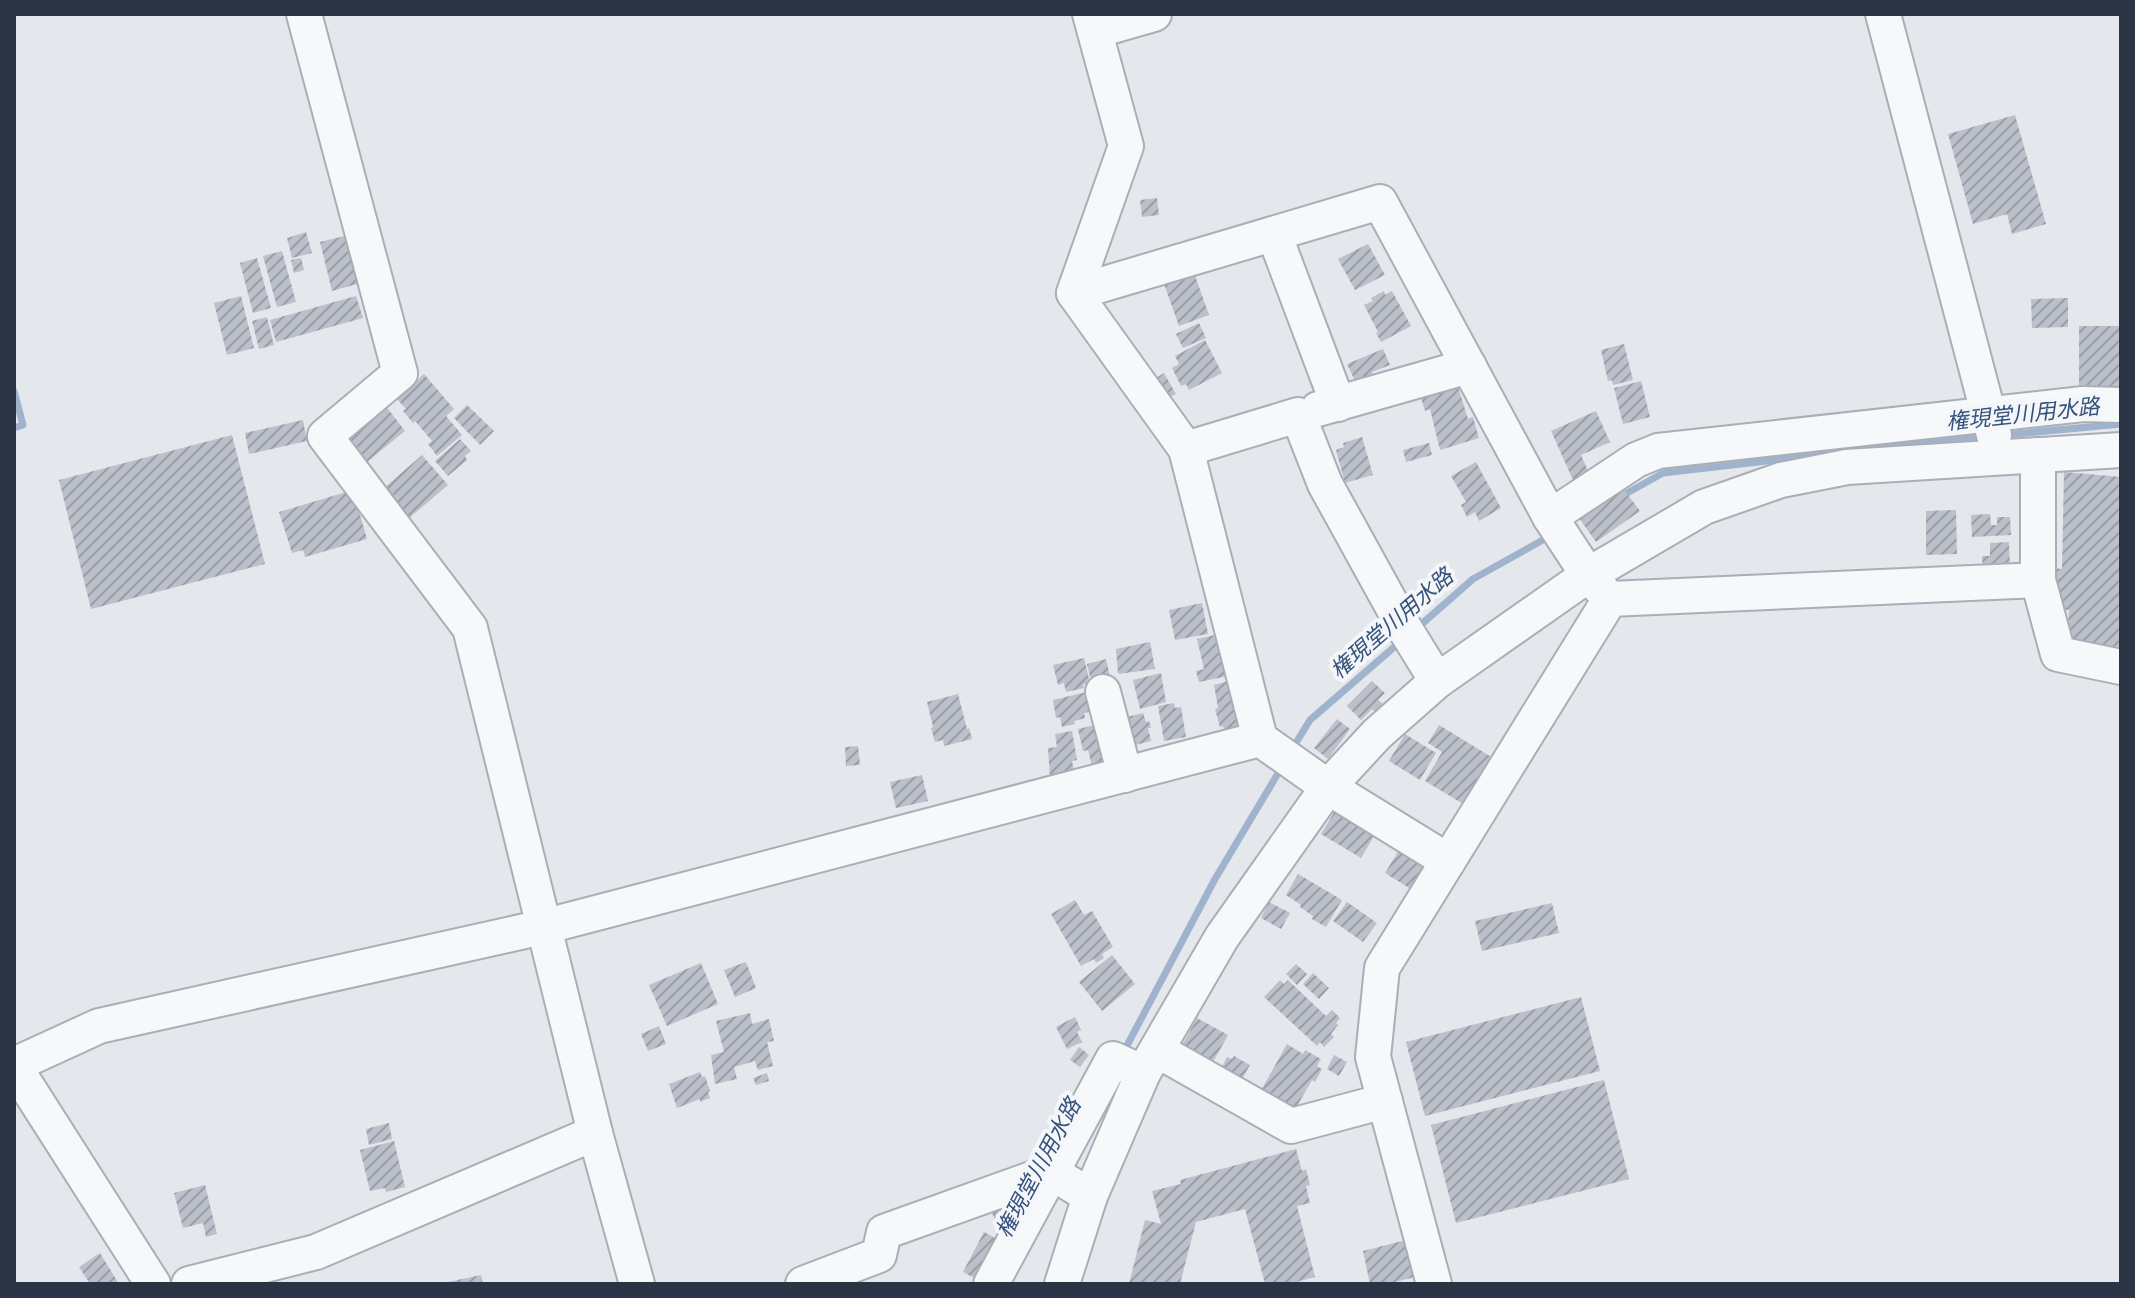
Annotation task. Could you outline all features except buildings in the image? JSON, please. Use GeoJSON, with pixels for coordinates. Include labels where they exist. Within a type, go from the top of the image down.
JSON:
{"type":"FeatureCollection","features":[{"type":"Feature","properties":{"kind":"street"},"geometry":{"type":"LineString","coordinates":[[304,14],[400,373],[325,436],[470,628],[595,1133],[637,1284]]}},
{"type":"Feature","properties":{"kind":"street"},"geometry":{"type":"LineString","coordinates":[[1074,293],[1126,146],[1092,22],[1154,14]]}},
{"type":"Feature","properties":{"kind":"street"},"geometry":{"type":"LineString","coordinates":[[1883,14],[1999,457]]}},
{"type":"Feature","properties":{"kind":"street"},"geometry":{"type":"LineString","coordinates":[[1074,293],[1380,202],[1550,517],[1599,587]]}},
{"type":"Feature","properties":{"kind":"street"},"geometry":{"type":"LineString","coordinates":[[1274,234],[1338,404]]}},
{"type":"Feature","properties":{"kind":"street"},"geometry":{"type":"LineString","coordinates":[[1074,293],[1186,449],[1260,739],[1328,787],[1448,861]]}},
{"type":"Feature","properties":{"kind":"street"},"geometry":{"type":"LineString","coordinates":[[1186,449],[1469,366]]}},
{"type":"Feature","properties":{"kind":"street"},"geometry":{"type":"LineString","coordinates":[[1550,517],[1636,460],[1658,451],[2083,404],[2121,405]]}},
{"type":"Feature","properties":{"kind":"street"},"geometry":{"type":"LineString","coordinates":[[1298,415],[1325,484],[1437,681]]}},
{"type":"Feature","properties":{"kind":"street"},"geometry":{"type":"LineString","coordinates":[[1062,1284],[1090,1196],[1150,1061],[1222,937],[1328,787],[1377,734],[1437,681],[1599,587],[1704,507],[1781,480],[1847,467],[2121,450]]}},
{"type":"Feature","properties":{"kind":"street"},"geometry":{"type":"LineString","coordinates":[[2038,455],[2038,580],[2058,654],[2121,667]]}},
{"type":"Feature","properties":{"kind":"street"},"geometry":{"type":"LineString","coordinates":[[1599,587],[2038,580]]}},
{"type":"Feature","properties":{"kind":"street"},"geometry":{"type":"LineString","coordinates":[[1434,1284],[1373,1057],[1382,968],[1448,861],[1599,587]]}},
{"type":"Feature","properties":{"kind":"street"},"geometry":{"type":"LineString","coordinates":[[1103,692],[1125,775]]}},
{"type":"Feature","properties":{"kind":"street"},"geometry":{"type":"LineString","coordinates":[[153,1284],[14,1066],[99,1026],[543,927],[1260,739]]}},
{"type":"Feature","properties":{"kind":"street"},"geometry":{"type":"LineString","coordinates":[[991,1284],[1113,1059],[1150,1061],[1291,1126],[1385,1101]]}},
{"type":"Feature","properties":{"kind":"street"},"geometry":{"type":"LineString","coordinates":[[189,1284],[316,1252],[595,1133]]}},
{"type":"Feature","properties":{"kind":"street"},"geometry":{"type":"LineString","coordinates":[[1051,1172],[1090,1196]]}},
{"type":"Feature","properties":{"kind":"street"},"geometry":{"type":"LineString","coordinates":[[803,1284],[879,1255],[884,1232],[1051,1172]]}},
{"type":"Feature","properties":{"kind":"waterway"},"geometry":{"type":"LineString","coordinates":[[14,391],[23,425],[14,428]]}},
{"type":"Feature","properties":{"kind":"waterway","name":"権現堂川用水路"},"geometry":{"type":"LineString","coordinates":[[2004,435],[2121,424]]}},
{"type":"Feature","properties":{"kind":"waterway","name":"権現堂川用水路"},"geometry":{"type":"LineString","coordinates":[[1868,449],[1983,437]]}},
{"type":"Feature","properties":{"kind":"waterway","name":"権現堂川用水路"},"geometry":{"type":"LineString","coordinates":[[1620,497],[1663,473],[1828,454]]}},
{"type":"Feature","properties":{"kind":"waterway","name":"権現堂川用水路"},"geometry":{"type":"LineString","coordinates":[[1416,629],[1473,579],[1550,536]]}},
{"type":"Feature","properties":{"kind":"waterway","name":"権現堂川用水路"},"geometry":{"type":"LineString","coordinates":[[1291,751],[1310,720],[1400,642]]}},
{"type":"Feature","properties":{"kind":"waterway","name":"権現堂川用水路"},"geometry":{"type":"LineString","coordinates":[[1122,1055],[1215,879],[1283,765]]}}]}
